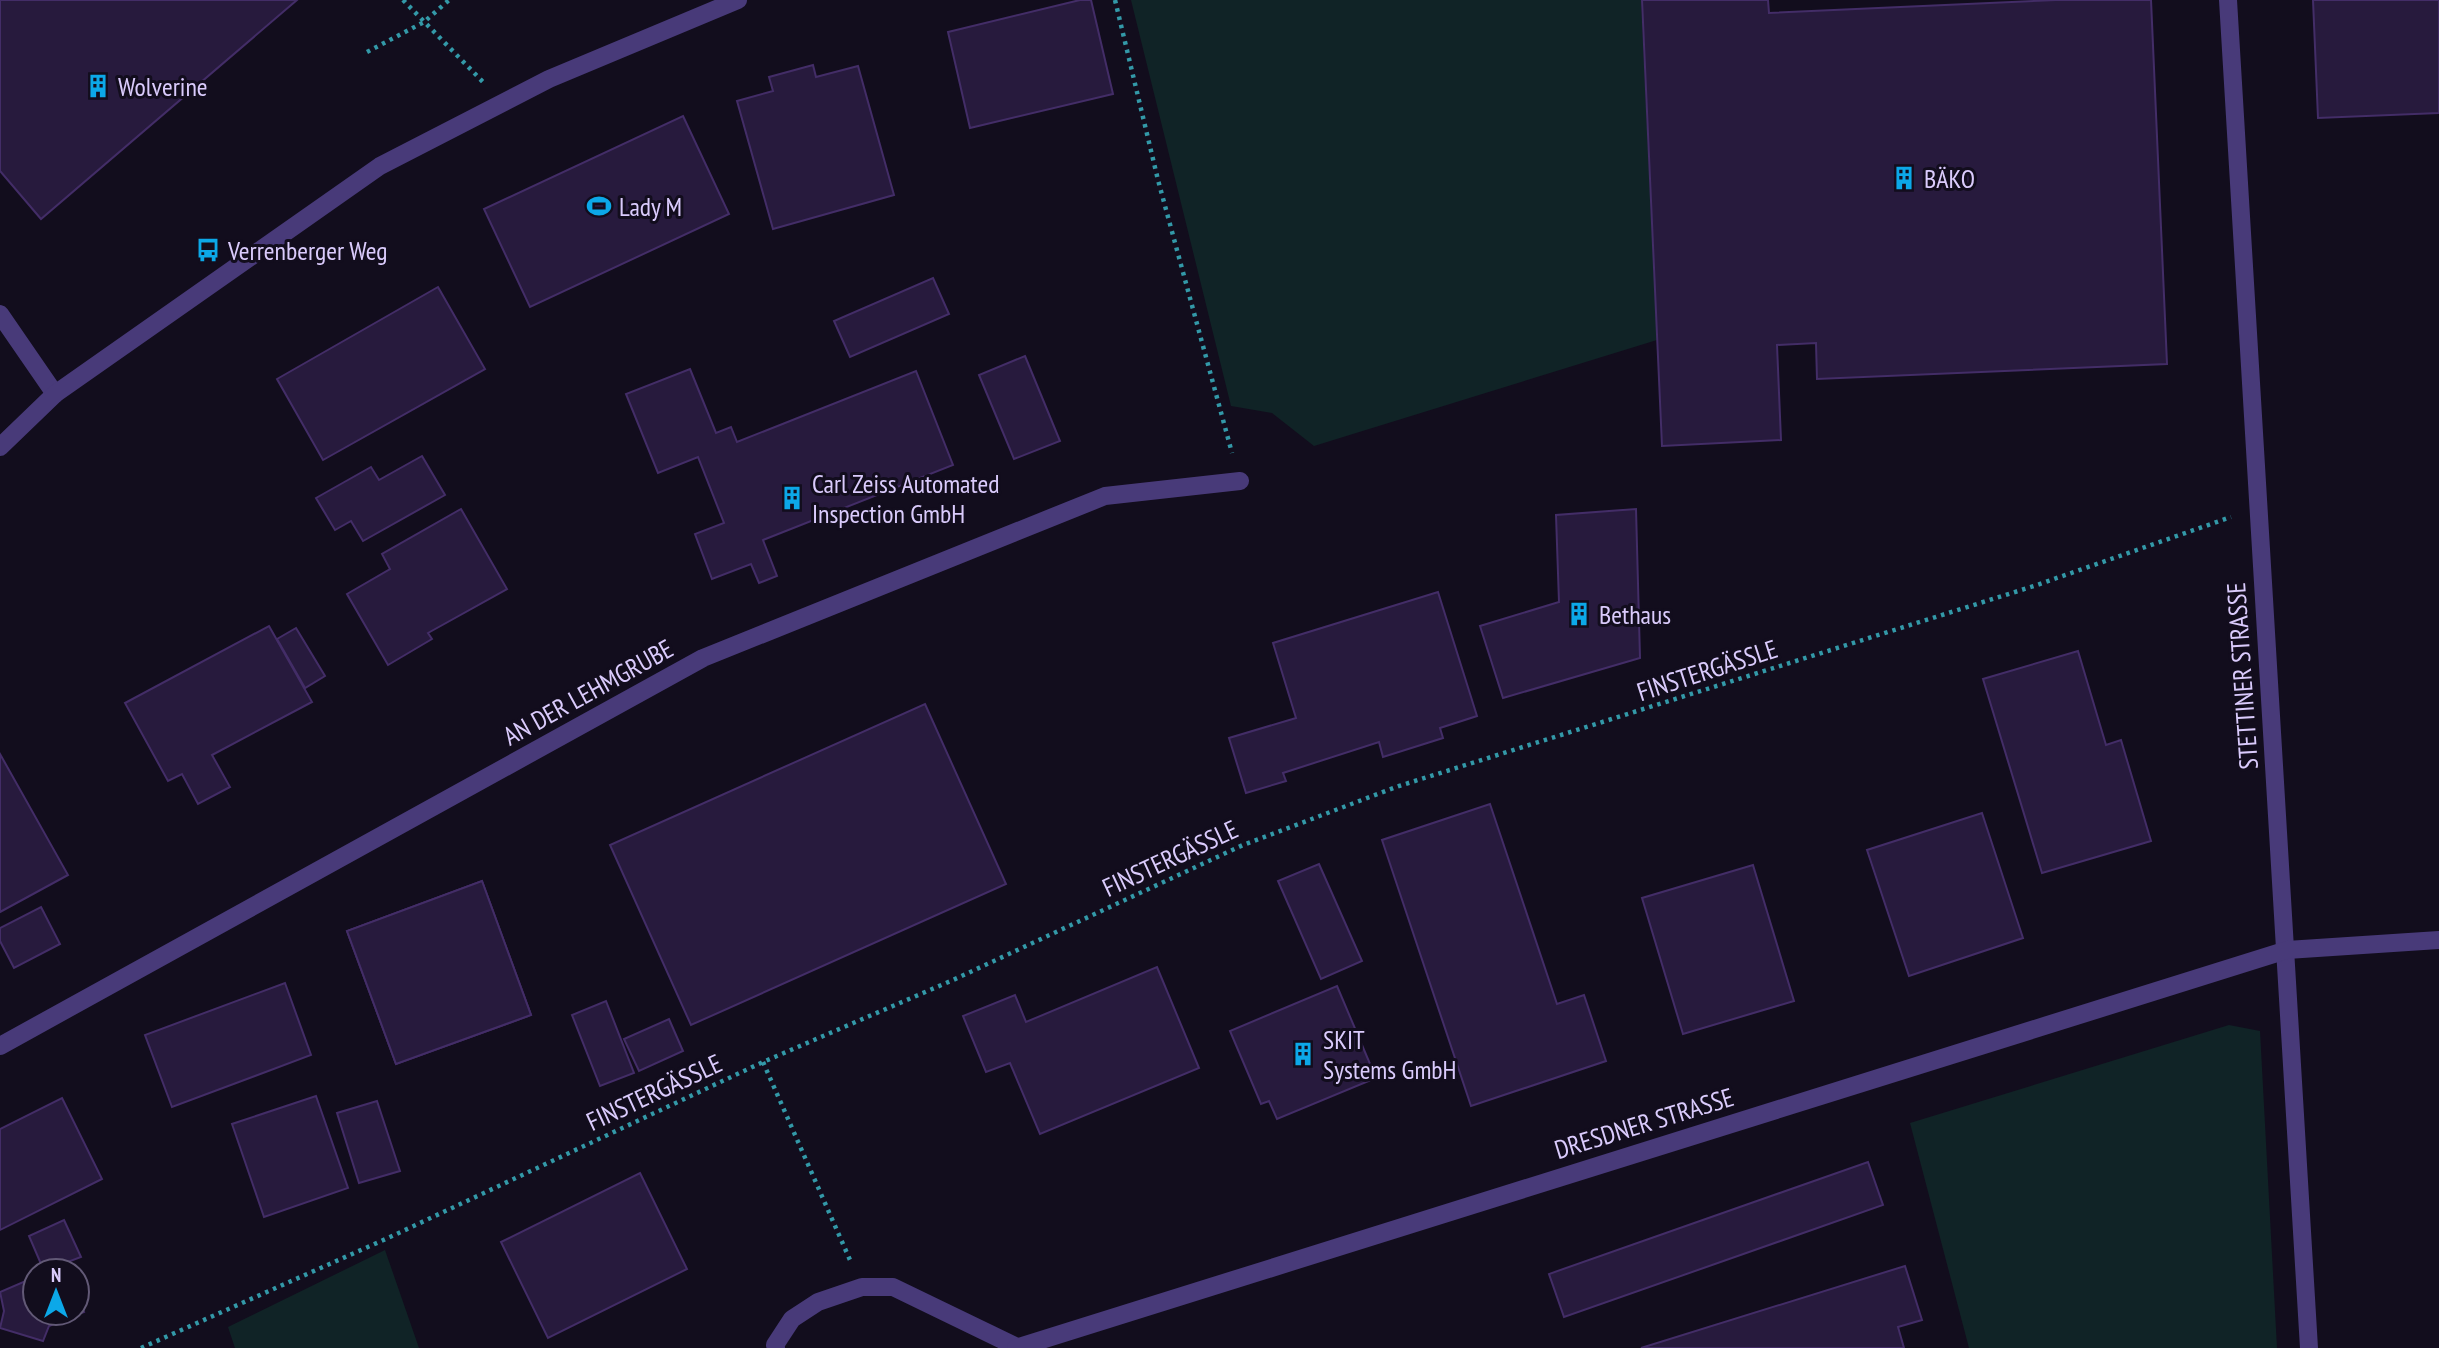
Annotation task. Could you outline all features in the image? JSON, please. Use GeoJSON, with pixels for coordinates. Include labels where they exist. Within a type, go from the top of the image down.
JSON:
{"type":"FeatureCollection","features":[{"type":"Feature","properties":{"kind":"street"},"geometry":{"type":"LineString","coordinates":[[0,447],[55,394],[380,166],[561,74],[738,0]]}},
{"type":"Feature","properties":{"kind":"street","name":"STETTINER STRASSE"},"geometry":{"type":"LineString","coordinates":[[2228,0],[2256,508],[2287,950],[2309,1348]]}},
{"type":"Feature","properties":{"kind":"street"},"geometry":{"type":"LineString","coordinates":[[0,314],[55,394]]}},
{"type":"Feature","properties":{"kind":"street","name":"AN DER LEHMGRUBE"},"geometry":{"type":"LineString","coordinates":[[0,1046],[703,658],[1105,496],[1240,481]]}},
{"type":"Feature","properties":{"kind":"street","name":"DRESDNER STRASSE"},"geometry":{"type":"LineString","coordinates":[[776,1348],[775,1345],[792,1319],[818,1302],[862,1287],[893,1287],[1017,1348],[2287,950],[2439,940]]}},
{"type":"Feature","properties":{"kind":"path"},"geometry":{"type":"LineString","coordinates":[[402,0],[503,103]]}},
{"type":"Feature","properties":{"kind":"path"},"geometry":{"type":"LineString","coordinates":[[368,52],[424,22],[449,0]]}},
{"type":"Feature","properties":{"kind":"path"},"geometry":{"type":"LineString","coordinates":[[1115,0],[1158,180],[1240,481]]}},
{"type":"Feature","properties":{"kind":"path","name":"FINSTERGÄSSLE"},"geometry":{"type":"LineString","coordinates":[[141,1348],[400,1232],[764,1062],[953,980],[1243,845],[1399,786],[2034,586],[2256,508]]}},
{"type":"Feature","properties":{"kind":"path"},"geometry":{"type":"LineString","coordinates":[[764,1062],[862,1287]]}},
{"type":"Feature","properties":{"kind":"green space"},"geometry":{"type":"Polygon","coordinates":[[[1131,0],[1641,0],[1657,340],[1314,446],[1272,413],[1231,406],[1131,0]]]}},
{"type":"Feature","properties":{"kind":"green space"},"geometry":{"type":"Polygon","coordinates":[[[2229,1025],[2260,1031],[2277,1348],[1969,1348],[1910,1123],[2229,1025]]]}},
{"type":"Feature","properties":{"kind":"green space"},"geometry":{"type":"Polygon","coordinates":[[[385,1250],[419,1348],[235,1348],[228,1327],[385,1250]]]}},
{"type":"Feature","properties":{"kind":"building","name":"Wolverine"},"geometry":{"type":"Polygon","coordinates":[[[0,0],[297,0],[41,219],[0,171],[0,0]]]}},
{"type":"Feature","properties":{"kind":"building"},"geometry":{"type":"Polygon","coordinates":[[[1080,0],[1091,0],[1113,94],[970,128],[948,32],[1080,0]]]}},
{"type":"Feature","properties":{"kind":"building","name":"BÄKO"},"geometry":{"type":"Polygon","coordinates":[[[1642,0],[1768,0],[1769,13],[2056,0],[2151,0],[2167,364],[1817,379],[1816,343],[1777,345],[1781,440],[1662,446],[1642,0]]]}},
{"type":"Feature","properties":{"kind":"building"},"geometry":{"type":"Polygon","coordinates":[[[2313,0],[2439,0],[2439,113],[2318,118],[2313,0]]]}},
{"type":"Feature","properties":{"kind":"building"},"geometry":{"type":"Polygon","coordinates":[[[813,65],[816,77],[858,66],[894,195],[773,229],[737,101],[773,91],[769,77],[813,65]]]}},
{"type":"Feature","properties":{"kind":"building"},"geometry":{"type":"Polygon","coordinates":[[[683,116],[729,214],[530,307],[484,209],[683,116]]]}},
{"type":"Feature","properties":{"kind":"building"},"geometry":{"type":"Polygon","coordinates":[[[933,278],[949,314],[850,357],[834,321],[933,278]]]}},
{"type":"Feature","properties":{"kind":"building"},"geometry":{"type":"Polygon","coordinates":[[[438,287],[485,369],[323,460],[277,379],[438,287]]]}},
{"type":"Feature","properties":{"kind":"building"},"geometry":{"type":"Polygon","coordinates":[[[1025,356],[1060,441],[1014,459],[979,375],[1025,356]]]}},
{"type":"Feature","properties":{"kind":"building","name":"Carl Zeiss Automated Inspection GmbH"},"geometry":{"type":"Polygon","coordinates":[[[690,369],[716,433],[731,427],[737,442],[916,371],[953,465],[763,540],[777,576],[759,583],[751,564],[712,579],[695,534],[724,523],[698,457],[658,473],[626,394],[690,369]]]}},
{"type":"Feature","properties":{"kind":"building"},"geometry":{"type":"Polygon","coordinates":[[[422,456],[445,495],[363,541],[351,521],[335,530],[316,498],[371,467],[379,480],[422,456]]]}},
{"type":"Feature","properties":{"kind":"building"},"geometry":{"type":"Polygon","coordinates":[[[461,509],[507,589],[428,633],[432,639],[388,665],[347,594],[390,569],[382,554],[461,509]]]}},
{"type":"Feature","properties":{"kind":"building","name":"Bethaus"},"geometry":{"type":"Polygon","coordinates":[[[1636,509],[1640,658],[1503,698],[1480,626],[1559,602],[1556,515],[1636,509]]]}},
{"type":"Feature","properties":{"kind":"building"},"geometry":{"type":"Polygon","coordinates":[[[1438,592],[1477,716],[1440,728],[1443,738],[1383,757],[1379,742],[1283,773],[1286,781],[1246,793],[1229,738],[1296,718],[1273,643],[1438,592]]]}},
{"type":"Feature","properties":{"kind":"building"},"geometry":{"type":"Polygon","coordinates":[[[269,626],[312,702],[212,755],[230,787],[198,804],[182,774],[168,781],[125,703],[269,626]]]}},
{"type":"Feature","properties":{"kind":"building"},"geometry":{"type":"Polygon","coordinates":[[[296,628],[325,676],[305,688],[277,639],[296,628]]]}},
{"type":"Feature","properties":{"kind":"building"},"geometry":{"type":"Polygon","coordinates":[[[2078,651],[2106,745],[2121,740],[2151,841],[2042,873],[1983,679],[2078,651]]]}},
{"type":"Feature","properties":{"kind":"building"},"geometry":{"type":"Polygon","coordinates":[[[925,704],[1006,884],[691,1025],[610,845],[925,704]]]}},
{"type":"Feature","properties":{"kind":"building"},"geometry":{"type":"Polygon","coordinates":[[[0,754],[68,875],[0,912],[0,754]]]}},
{"type":"Feature","properties":{"kind":"building"},"geometry":{"type":"Polygon","coordinates":[[[1490,804],[1557,1004],[1584,995],[1606,1061],[1471,1106],[1382,840],[1490,804]]]}},
{"type":"Feature","properties":{"kind":"building"},"geometry":{"type":"Polygon","coordinates":[[[1982,813],[2023,938],[1909,976],[1867,850],[1982,813]]]}},
{"type":"Feature","properties":{"kind":"building"},"geometry":{"type":"Polygon","coordinates":[[[1319,864],[1362,961],[1321,979],[1278,881],[1319,864]]]}},
{"type":"Feature","properties":{"kind":"building"},"geometry":{"type":"Polygon","coordinates":[[[1753,865],[1794,1001],[1683,1034],[1642,898],[1753,865]]]}},
{"type":"Feature","properties":{"kind":"building"},"geometry":{"type":"Polygon","coordinates":[[[482,881],[531,1015],[396,1064],[347,931],[482,881]],[[450,945],[409,959],[422,997],[464,984],[450,945]]]}},
{"type":"Feature","properties":{"kind":"building"},"geometry":{"type":"Polygon","coordinates":[[[482,881],[531,1015],[396,1064],[347,931],[482,881]]]}},
{"type":"Feature","properties":{"kind":"building"},"geometry":{"type":"Polygon","coordinates":[[[41,907],[60,944],[14,968],[0,941],[0,928],[41,907]]]}},
{"type":"Feature","properties":{"kind":"building"},"geometry":{"type":"Polygon","coordinates":[[[1157,967],[1199,1068],[1040,1134],[1010,1063],[986,1072],[963,1016],[1015,995],[1026,1022],[1157,967]]]}},
{"type":"Feature","properties":{"kind":"building"},"geometry":{"type":"Polygon","coordinates":[[[285,983],[311,1055],[172,1107],[145,1035],[285,983]]]}},
{"type":"Feature","properties":{"kind":"building","name":"SKIT Systems GmbH"},"geometry":{"type":"Polygon","coordinates":[[[1337,986],[1376,1078],[1277,1119],[1269,1101],[1261,1104],[1230,1031],[1337,986]]]}},
{"type":"Feature","properties":{"kind":"building"},"geometry":{"type":"Polygon","coordinates":[[[606,1001],[634,1073],[600,1086],[572,1015],[606,1001]]]}},
{"type":"Feature","properties":{"kind":"building"},"geometry":{"type":"Polygon","coordinates":[[[669,1019],[683,1051],[639,1071],[624,1039],[669,1019]]]}},
{"type":"Feature","properties":{"kind":"building"},"geometry":{"type":"Polygon","coordinates":[[[316,1096],[348,1188],[264,1217],[232,1124],[316,1096]]]}},
{"type":"Feature","properties":{"kind":"building"},"geometry":{"type":"Polygon","coordinates":[[[62,1098],[102,1179],[0,1230],[0,1129],[62,1098]]]}},
{"type":"Feature","properties":{"kind":"building"},"geometry":{"type":"Polygon","coordinates":[[[377,1101],[400,1171],[359,1183],[337,1113],[377,1101]]]}},
{"type":"Feature","properties":{"kind":"building"},"geometry":{"type":"Polygon","coordinates":[[[1868,1162],[1883,1205],[1564,1317],[1549,1274],[1868,1162]]]}},
{"type":"Feature","properties":{"kind":"building"},"geometry":{"type":"Polygon","coordinates":[[[640,1173],[687,1269],[548,1338],[501,1242],[640,1173]]]}},
{"type":"Feature","properties":{"kind":"building"},"geometry":{"type":"Polygon","coordinates":[[[64,1220],[81,1257],[38,1257],[29,1236],[64,1220]]]}},
{"type":"Feature","properties":{"kind":"building"},"geometry":{"type":"Polygon","coordinates":[[[1905,1266],[1922,1320],[1898,1327],[1904,1348],[1641,1348],[1905,1266]]]}},
{"type":"Feature","properties":{"kind":"building"},"geometry":{"type":"Polygon","coordinates":[[[21,1283],[21,1327],[49,1327],[43,1341],[0,1328],[4,1311],[0,1292],[21,1283]]]}},
{"type":"Feature","properties":{"kind":"place","name":"Wolverine"},"geometry":{"type":"Point","coordinates":[98,86]}},
{"type":"Feature","properties":{"kind":"place","name":"BÄKO"},"geometry":{"type":"Point","coordinates":[1904,178]}},
{"type":"Feature","properties":{"kind":"place","name":"Lady M"},"geometry":{"type":"Point","coordinates":[599,206]}},
{"type":"Feature","properties":{"kind":"place","name":"Verrenberger Weg"},"geometry":{"type":"Point","coordinates":[208,250]}},
{"type":"Feature","properties":{"kind":"place","name":"Carl Zeiss Automated Inspection GmbH"},"geometry":{"type":"Point","coordinates":[792,498]}},
{"type":"Feature","properties":{"kind":"place","name":"Bethaus"},"geometry":{"type":"Point","coordinates":[1579,614]}},
{"type":"Feature","properties":{"kind":"place","name":"SKIT Systems GmbH"},"geometry":{"type":"Point","coordinates":[1303,1054]}}]}
